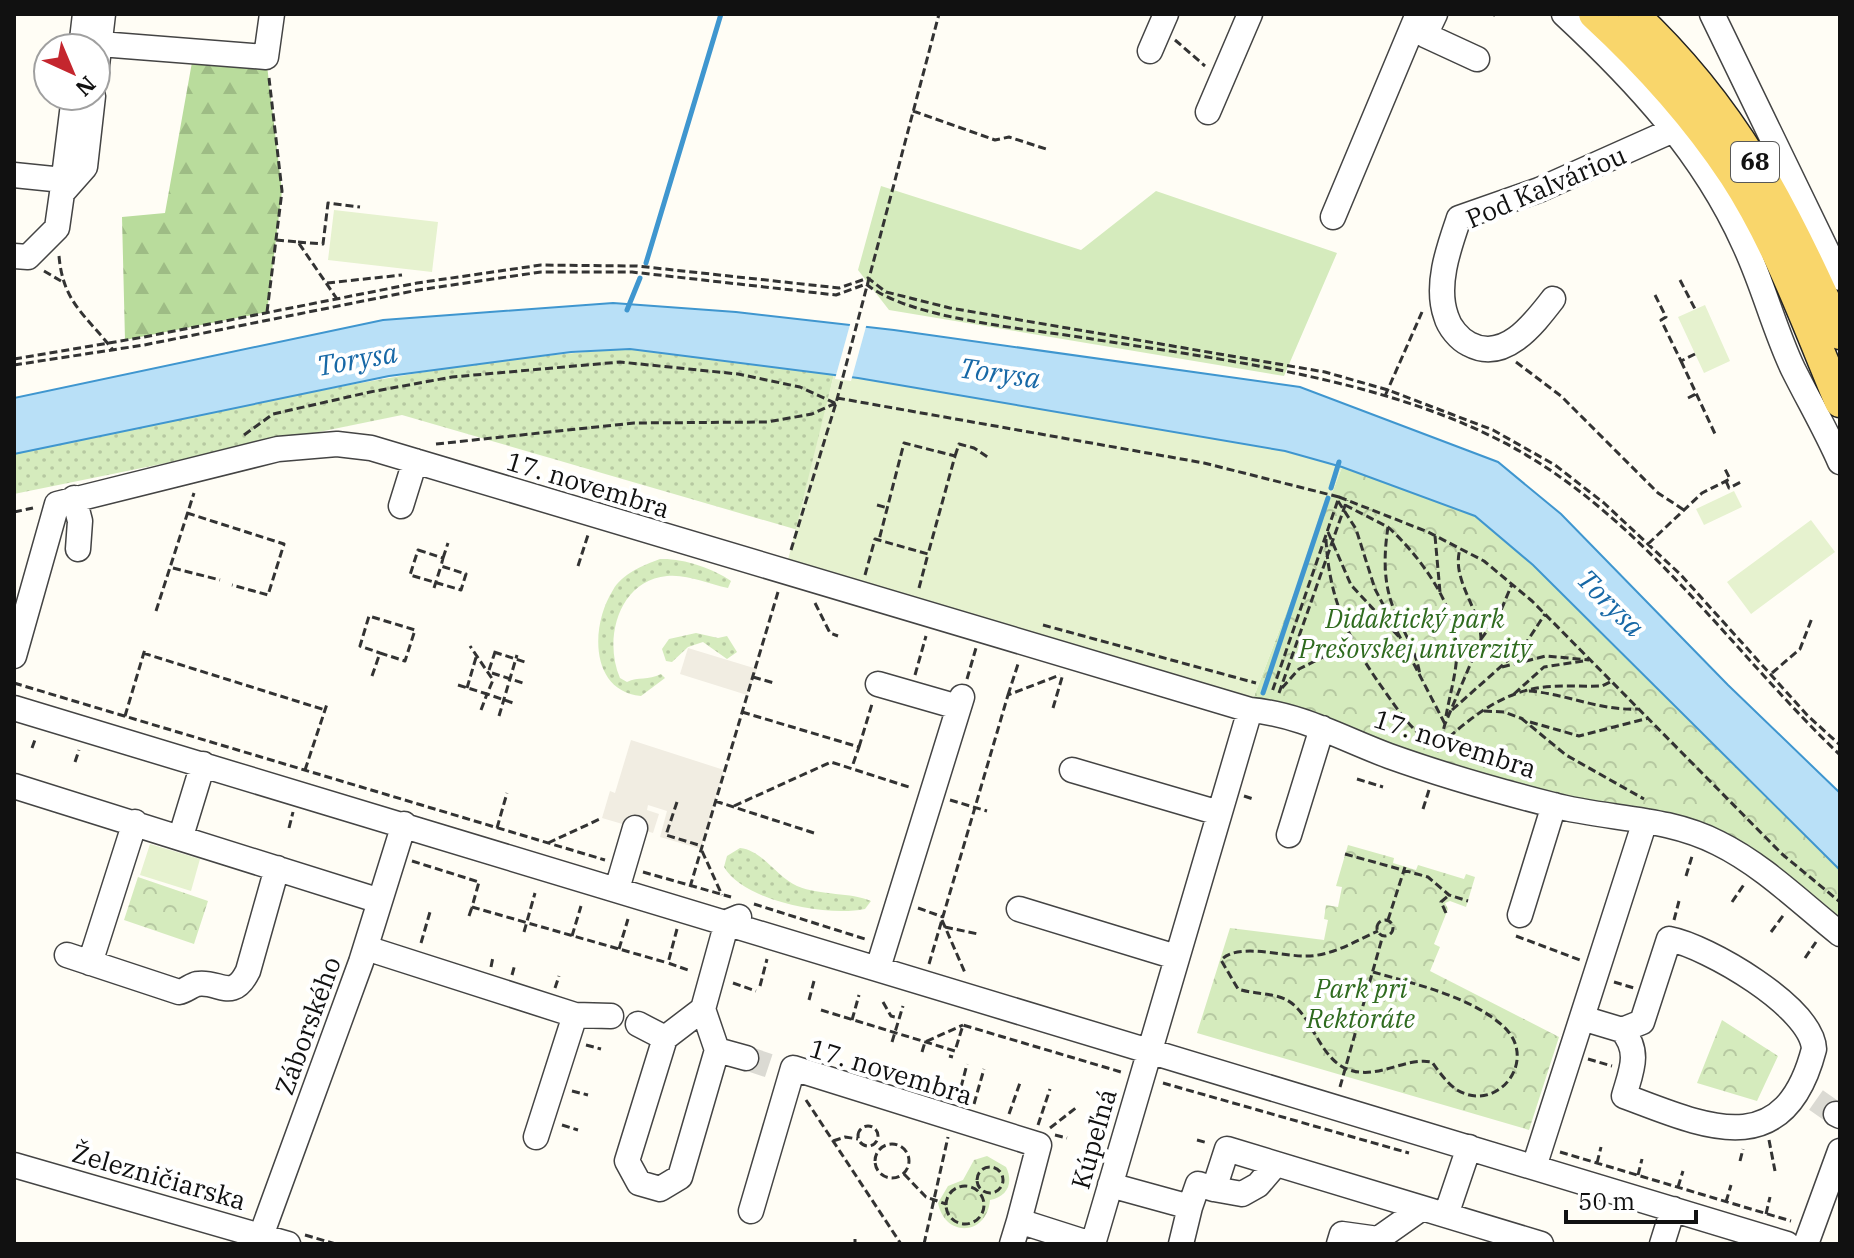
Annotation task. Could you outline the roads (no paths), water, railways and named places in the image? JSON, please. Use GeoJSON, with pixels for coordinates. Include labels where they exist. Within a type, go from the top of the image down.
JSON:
{"type":"FeatureCollection","features":[{"type":"Feature","properties":{"kind":"main road","name":"68"},"geometry":{"type":"LineString","coordinates":[[1594,14],[1633,50],[1685,125],[1735,177],[1764,232],[1840,402]]}},
{"type":"Feature","properties":{"kind":"main road","name":"68"},"geometry":{"type":"LineString","coordinates":[[1640,19],[1696,77],[1738,134],[1805,253],[1840,334]]}},
{"type":"Feature","properties":{"kind":"street"},"geometry":{"type":"LineString","coordinates":[[112,47],[266,57],[272,14]]}},
{"type":"Feature","properties":{"kind":"street"},"geometry":{"type":"LineString","coordinates":[[1208,112],[1250,14]]}},
{"type":"Feature","properties":{"kind":"street"},"geometry":{"type":"LineString","coordinates":[[1333,217],[1418,14]]}},
{"type":"Feature","properties":{"kind":"street"},"geometry":{"type":"LineString","coordinates":[[1435,14],[1425,35],[1477,59]]}},
{"type":"Feature","properties":{"kind":"street"},"geometry":{"type":"LineString","coordinates":[[1564,14],[1685,125],[1745,244],[1793,369],[1821,418],[1840,462]]}},
{"type":"Feature","properties":{"kind":"street"},"geometry":{"type":"LineString","coordinates":[[1712,14],[1839,269]]}},
{"type":"Feature","properties":{"kind":"street"},"geometry":{"type":"LineString","coordinates":[[1150,51],[1163,20]]}},
{"type":"Feature","properties":{"kind":"street"},"geometry":{"type":"LineString","coordinates":[[14,256],[28,257],[57,228],[72,112]]}},
{"type":"Feature","properties":{"kind":"street"},"geometry":{"type":"LineString","coordinates":[[63,186],[85,167],[91,112]]}},
{"type":"Feature","properties":{"kind":"street","name":"Pod Kalváriou"},"geometry":{"type":"LineString","coordinates":[[1553,299],[1516,339],[1495,351],[1485,351],[1464,342],[1445,315],[1445,261],[1459,218],[1539,190],[1685,125]]}},
{"type":"Feature","properties":{"kind":"street"},"geometry":{"type":"LineString","coordinates":[[14,175],[63,186]]}},
{"type":"Feature","properties":{"kind":"street"},"geometry":{"type":"LineString","coordinates":[[1764,232],[1783,305],[1807,362],[1840,410]]}},
{"type":"Feature","properties":{"kind":"street","name":"17. novembra"},"geometry":{"type":"LineString","coordinates":[[74,498],[278,449],[337,444],[421,453],[784,574],[1267,706],[1391,757],[1554,805],[1651,821],[1701,835],[1743,857],[1829,937]]}},
{"type":"Feature","properties":{"kind":"street"},"geometry":{"type":"LineString","coordinates":[[401,506],[421,453]]}},
{"type":"Feature","properties":{"kind":"street"},"geometry":{"type":"LineString","coordinates":[[14,656],[31,607],[24,578],[57,504],[74,498],[80,521],[78,549]]}},
{"type":"Feature","properties":{"kind":"street"},"geometry":{"type":"LineString","coordinates":[[878,684],[960,702],[882,957]]}},
{"type":"Feature","properties":{"kind":"street"},"geometry":{"type":"LineString","coordinates":[[1148,1050],[1219,813],[1267,706]]}},
{"type":"Feature","properties":{"kind":"street"},"geometry":{"type":"LineString","coordinates":[[14,708],[404,824],[620,878],[727,922],[848,959],[882,957],[938,972],[1148,1050],[1469,1147],[1538,1157],[1676,1198],[1787,1244]]}},
{"type":"Feature","properties":{"kind":"street"},"geometry":{"type":"LineString","coordinates":[[1289,835],[1322,728]]}},
{"type":"Feature","properties":{"kind":"street"},"geometry":{"type":"LineString","coordinates":[[181,836],[203,764]]}},
{"type":"Feature","properties":{"kind":"street"},"geometry":{"type":"LineString","coordinates":[[1072,770],[1219,813]]}},
{"type":"Feature","properties":{"kind":"street"},"geometry":{"type":"LineString","coordinates":[[14,786],[380,901]]}},
{"type":"Feature","properties":{"kind":"street"},"geometry":{"type":"LineString","coordinates":[[1518,925],[1554,805]]}},
{"type":"Feature","properties":{"kind":"street"},"geometry":{"type":"LineString","coordinates":[[1538,1157],[1598,967],[1651,821]]}},
{"type":"Feature","properties":{"kind":"street"},"geometry":{"type":"LineString","coordinates":[[135,822],[78,959],[179,992],[197,984],[228,989],[238,985],[248,971],[277,868]]}},
{"type":"Feature","properties":{"kind":"street","name":"Záborského"},"geometry":{"type":"LineString","coordinates":[[260,1240],[366,948],[404,824]]}},
{"type":"Feature","properties":{"kind":"street"},"geometry":{"type":"LineString","coordinates":[[620,878],[635,828]]}},
{"type":"Feature","properties":{"kind":"street"},"geometry":{"type":"LineString","coordinates":[[1019,909],[1176,957]]}},
{"type":"Feature","properties":{"kind":"street"},"geometry":{"type":"LineString","coordinates":[[727,922],[748,913],[834,940],[848,959]]}},
{"type":"Feature","properties":{"kind":"street"},"geometry":{"type":"LineString","coordinates":[[703,1009],[665,1038],[627,1161],[639,1183],[660,1189],[680,1177],[717,1050],[703,1009],[727,922]]}},
{"type":"Feature","properties":{"kind":"street"},"geometry":{"type":"LineString","coordinates":[[1669,939],[1702,949],[1770,994],[1810,1031],[1823,1104],[1737,1130],[1624,1096],[1633,1064],[1669,939]]}},
{"type":"Feature","properties":{"kind":"street"},"geometry":{"type":"LineString","coordinates":[[803,945],[822,964],[908,991],[938,972]]}},
{"type":"Feature","properties":{"kind":"street"},"geometry":{"type":"LineString","coordinates":[[366,948],[575,1015],[611,1016]]}},
{"type":"Feature","properties":{"kind":"street"},"geometry":{"type":"LineString","coordinates":[[1622,1030],[1642,1022],[1647,1014]]}},
{"type":"Feature","properties":{"kind":"street"},"geometry":{"type":"LineString","coordinates":[[536,1137],[575,1015]]}},
{"type":"Feature","properties":{"kind":"street"},"geometry":{"type":"LineString","coordinates":[[1582,1018],[1622,1030],[1630,1039],[1633,1064]]}},
{"type":"Feature","properties":{"kind":"street"},"geometry":{"type":"LineString","coordinates":[[638,1024],[665,1038]]}},
{"type":"Feature","properties":{"kind":"street"},"geometry":{"type":"LineString","coordinates":[[717,1050],[746,1058]]}},
{"type":"Feature","properties":{"kind":"street","name":"Kúpeľná"},"geometry":{"type":"LineString","coordinates":[[1092,1244],[1148,1050]]}},
{"type":"Feature","properties":{"kind":"street","name":"17. novembra"},"geometry":{"type":"LineString","coordinates":[[751,1211],[782,1072],[793,1068],[1039,1145],[1016,1232]]}},
{"type":"Feature","properties":{"kind":"street"},"geometry":{"type":"LineString","coordinates":[[1451,1217],[1469,1147]]}},
{"type":"Feature","properties":{"kind":"street"},"geometry":{"type":"LineString","coordinates":[[1214,1189],[1227,1149],[1541,1244]]}},
{"type":"Feature","properties":{"kind":"street"},"geometry":{"type":"LineString","coordinates":[[1809,1236],[1840,1151]]}},
{"type":"Feature","properties":{"kind":"street"},"geometry":{"type":"LineString","coordinates":[[1181,1244],[1198,1184],[1242,1194],[1258,1185],[1276,1164]]}},
{"type":"Feature","properties":{"kind":"street","name":"Železničiarska"},"geometry":{"type":"LineString","coordinates":[[14,1165],[260,1240],[288,1244]]}},
{"type":"Feature","properties":{"kind":"street"},"geometry":{"type":"LineString","coordinates":[[1110,1185],[1188,1213]]}},
{"type":"Feature","properties":{"kind":"street"},"geometry":{"type":"LineString","coordinates":[[1662,1244],[1676,1198]]}},
{"type":"Feature","properties":{"kind":"street"},"geometry":{"type":"LineString","coordinates":[[1339,1244],[1342,1234],[1384,1238],[1422,1208]]}},
{"type":"Feature","properties":{"kind":"street"},"geometry":{"type":"LineString","coordinates":[[1165,1244],[1169,1228],[1188,1213]]}},
{"type":"Feature","properties":{"kind":"street"},"geometry":{"type":"LineString","coordinates":[[1451,1217],[1472,1244]]}},
{"type":"Feature","properties":{"kind":"street"},"geometry":{"type":"LineString","coordinates":[[1016,1232],[1092,1244]]}},
{"type":"Feature","properties":{"kind":"water","name":"Torysa"},"geometry":{"type":"Polygon","coordinates":[[[613,303],[736,312],[894,330],[1300,387],[1498,462],[1561,514],[1728,685],[1840,793],[1840,870],[1533,565],[1475,516],[1342,467],[1285,451],[858,378],[630,349],[571,352],[389,376],[14,454],[14,398],[383,320],[613,303]]]}},
{"type":"Feature","properties":{"kind":"waterway"},"geometry":{"type":"LineString","coordinates":[[646,263],[721,14]]}},
{"type":"Feature","properties":{"kind":"waterway"},"geometry":{"type":"LineString","coordinates":[[627,310],[640,278]]}},
{"type":"Feature","properties":{"kind":"waterway"},"geometry":{"type":"LineString","coordinates":[[1331,488],[1339,462]]}},
{"type":"Feature","properties":{"kind":"waterway"},"geometry":{"type":"LineString","coordinates":[[1263,693],[1328,498]]}},
{"type":"Feature","properties":{"kind":"tunnel"},"geometry":{"type":"LineString","coordinates":[[746,1058],[773,1067]]}},
{"type":"Feature","properties":{"kind":"tunnel"},"geometry":{"type":"LineString","coordinates":[[1816,1100],[1836,1114]]}},
{"type":"Feature","properties":{"kind":"park label","name":"Didaktický park Prešovskej univerzity"},"geometry":{"type":"Point","coordinates":[1415,634]}},
{"type":"Feature","properties":{"kind":"park label","name":"Park pri Rektoráte"},"geometry":{"type":"Point","coordinates":[1361,1004]}}]}
